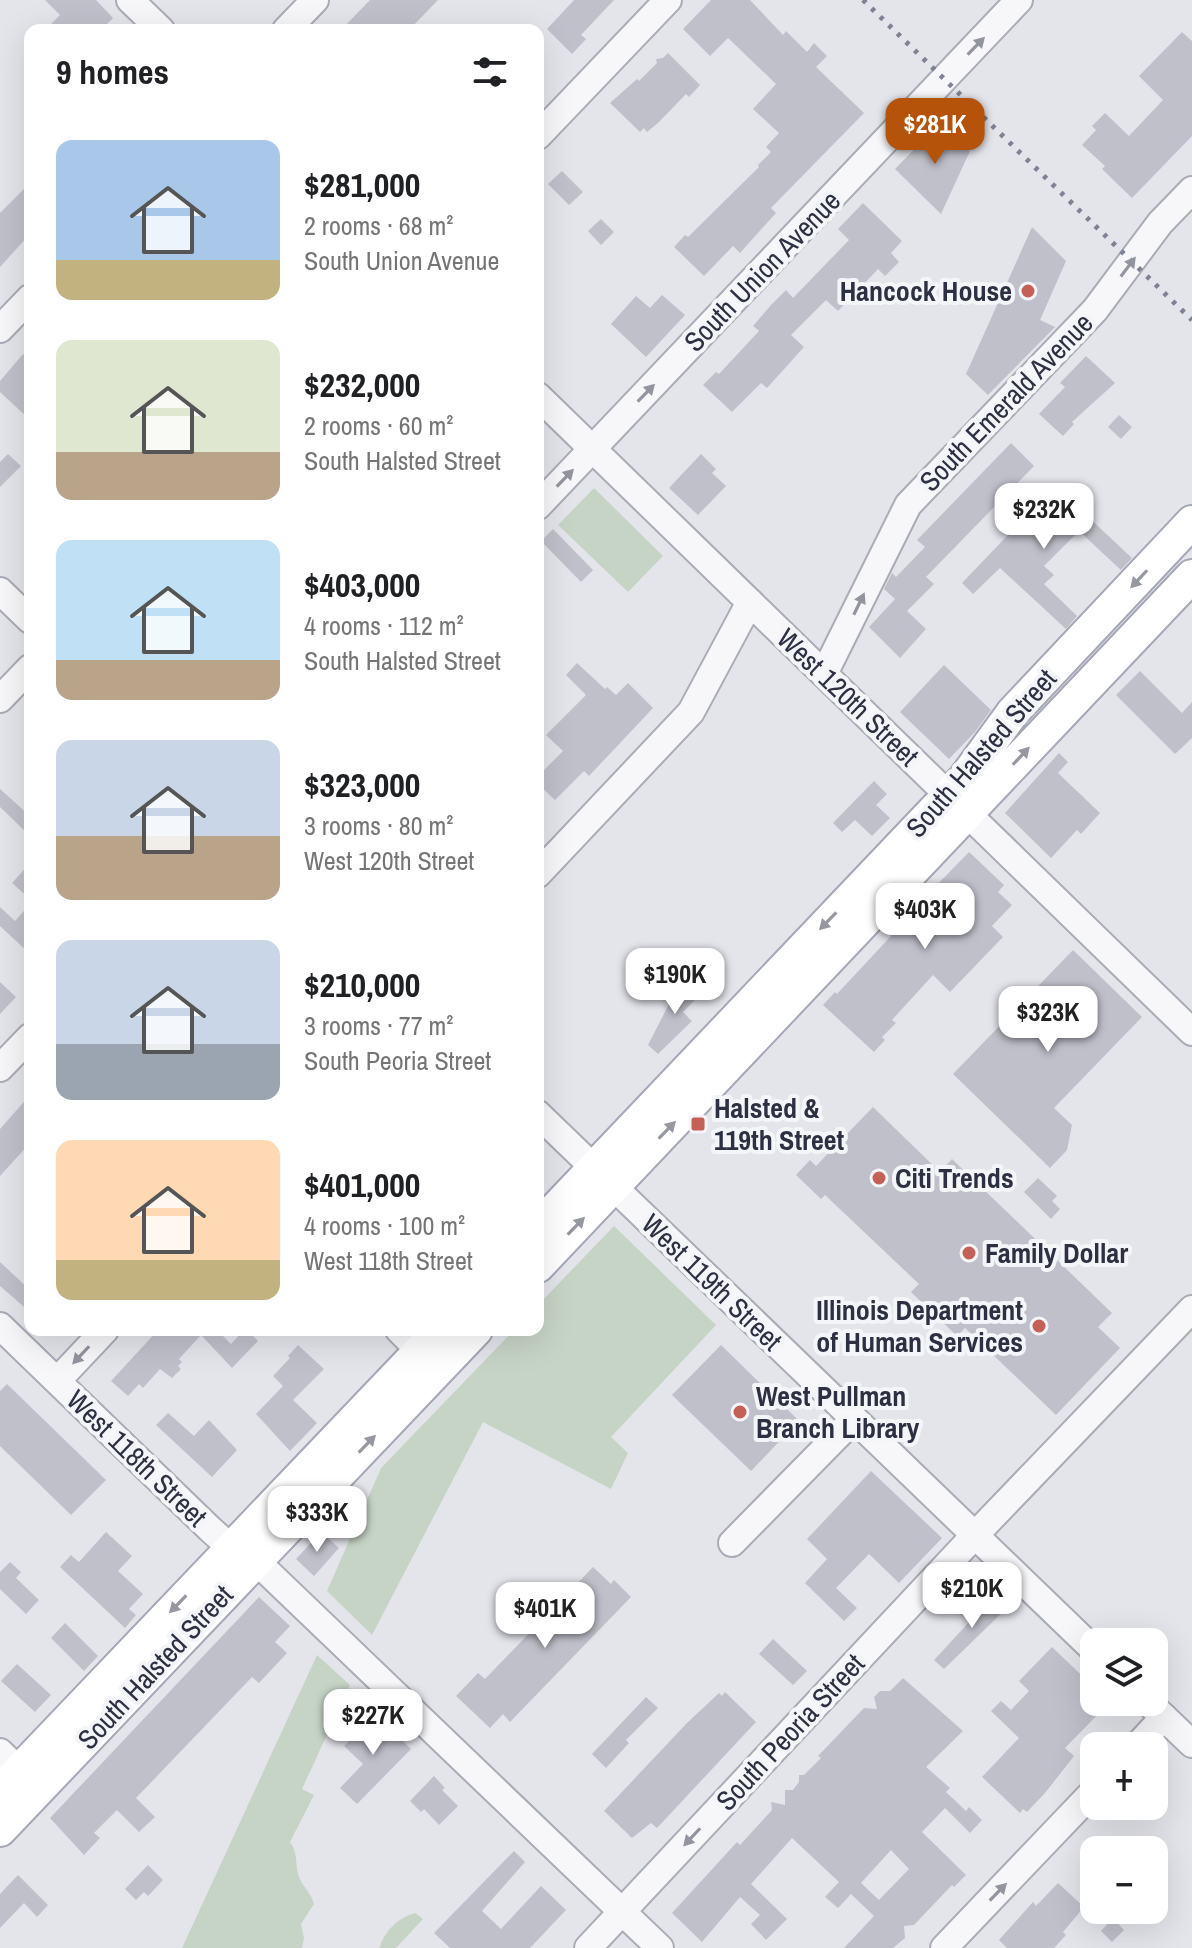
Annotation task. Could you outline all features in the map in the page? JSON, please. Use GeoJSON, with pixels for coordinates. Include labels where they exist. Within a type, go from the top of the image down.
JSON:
{"type":"FeatureCollection","features":[{"type":"Feature","properties":{"kind":"main road","name":"South Halsted Street"},"geometry":{"type":"LineString","coordinates":[[958,804],[964,779],[1013,712],[1192,522]]}},
{"type":"Feature","properties":{"kind":"main road","name":"South Halsted Street"},"geometry":{"type":"LineString","coordinates":[[544,1258],[603,1177],[958,804],[1192,576]]}},
{"type":"Feature","properties":{"kind":"main road","name":"South Halsted Street"},"geometry":{"type":"LineString","coordinates":[[544,1222],[603,1177]]}},
{"type":"Feature","properties":{"kind":"main road","name":"South Halsted Street"},"geometry":{"type":"LineString","coordinates":[[0,1830],[14,1776],[470,1336]]}},
{"type":"Feature","properties":{"kind":"main road","name":"South Halsted Street"},"geometry":{"type":"LineString","coordinates":[[243,1554],[420,1337]]}},
{"type":"Feature","properties":{"kind":"street"},"geometry":{"type":"LineString","coordinates":[[130,0],[155,24]]}},
{"type":"Feature","properties":{"kind":"street"},"geometry":{"type":"LineString","coordinates":[[292,24],[315,0]]}},
{"type":"Feature","properties":{"kind":"street"},"geometry":{"type":"LineString","coordinates":[[544,130],[668,0]]}},
{"type":"Feature","properties":{"kind":"street","name":"South Union Avenue"},"geometry":{"type":"LineString","coordinates":[[544,500],[1019,0]]}},
{"type":"Feature","properties":{"kind":"street","name":"South Emerald Avenue"},"geometry":{"type":"LineString","coordinates":[[824,674],[908,505],[1095,310],[1160,223],[1192,190]]}},
{"type":"Feature","properties":{"kind":"street"},"geometry":{"type":"LineString","coordinates":[[0,329],[24,304]]}},
{"type":"Feature","properties":{"kind":"street","name":"West 120th Street"},"geometry":{"type":"LineString","coordinates":[[544,402],[1192,1032]]}},
{"type":"Feature","properties":{"kind":"street"},"geometry":{"type":"LineString","coordinates":[[0,591],[24,614]]}},
{"type":"Feature","properties":{"kind":"street"},"geometry":{"type":"LineString","coordinates":[[544,868],[691,712],[750,602]]}},
{"type":"Feature","properties":{"kind":"street"},"geometry":{"type":"LineString","coordinates":[[0,699],[24,674]]}},
{"type":"Feature","properties":{"kind":"street"},"geometry":{"type":"LineString","coordinates":[[0,1068],[24,1043]]}},
{"type":"Feature","properties":{"kind":"street","name":"West 119th Street"},"geometry":{"type":"LineString","coordinates":[[544,1120],[1080,1636]]}},
{"type":"Feature","properties":{"kind":"street","name":"South Peoria Street"},"geometry":{"type":"LineString","coordinates":[[588,1948],[975,1535],[1192,1309]]}},
{"type":"Feature","properties":{"kind":"street","name":"West 118th Street"},"geometry":{"type":"LineString","coordinates":[[0,1326],[660,1948]]}},
{"type":"Feature","properties":{"kind":"street"},"geometry":{"type":"LineString","coordinates":[[57,1381],[99,1336]]}},
{"type":"Feature","properties":{"kind":"street"},"geometry":{"type":"LineString","coordinates":[[732,1543],[854,1419]]}},
{"type":"Feature","properties":{"kind":"street"},"geometry":{"type":"LineString","coordinates":[[1162,1716],[1192,1744]]}},
{"type":"Feature","properties":{"kind":"street"},"geometry":{"type":"LineString","coordinates":[[944,1948],[1080,1806]]}},
{"type":"Feature","properties":{"kind":"green space"},"geometry":{"type":"Polygon","coordinates":[[[594,488],[663,556],[628,592],[558,525],[594,488]]]}},
{"type":"Feature","properties":{"kind":"green space"},"geometry":{"type":"Polygon","coordinates":[[[614,1226],[716,1325],[611,1437],[628,1453],[611,1489],[483,1422],[372,1635],[327,1591],[381,1468],[508,1336],[544,1336],[544,1299],[614,1226]]]}},
{"type":"Feature","properties":{"kind":"green space"},"geometry":{"type":"Polygon","coordinates":[[[317,1655],[350,1685],[302,1789],[314,1795],[290,1842],[299,1878],[314,1904],[301,1924],[304,1938],[302,1948],[182,1948],[317,1655]]]}},
{"type":"Feature","properties":{"kind":"green space"},"geometry":{"type":"Polygon","coordinates":[[[415,1913],[423,1919],[396,1948],[379,1948],[392,1926],[415,1913]]]}},
{"type":"Feature","properties":{"kind":"building"},"geometry":{"type":"Polygon","coordinates":[[[45,0],[96,0],[113,18],[107,24],[51,24],[60,15],[45,0]]]}},
{"type":"Feature","properties":{"kind":"building"},"geometry":{"type":"Polygon","coordinates":[[[370,0],[438,0],[415,24],[347,24],[370,0]]]}},
{"type":"Feature","properties":{"kind":"building"},"geometry":{"type":"Polygon","coordinates":[[[574,0],[614,0],[581,35],[586,39],[572,54],[547,29],[574,0]]]}},
{"type":"Feature","properties":{"kind":"building"},"geometry":{"type":"Polygon","coordinates":[[[711,0],[750,0],[783,35],[786,31],[807,52],[814,43],[827,56],[816,67],[864,113],[771,208],[776,213],[740,253],[733,246],[704,276],[674,247],[759,167],[771,152],[766,147],[779,133],[753,109],[776,84],[728,38],[710,56],[683,29],[711,0]]]}},
{"type":"Feature","properties":{"kind":"building"},"geometry":{"type":"Polygon","coordinates":[[[1182,32],[1192,41],[1192,136],[1132,198],[1082,145],[1096,130],[1092,126],[1105,113],[1129,136],[1163,100],[1139,76],[1182,32]]]}},
{"type":"Feature","properties":{"kind":"building"},"geometry":{"type":"Polygon","coordinates":[[[668,53],[700,85],[689,97],[686,94],[647,132],[644,128],[640,132],[610,103],[637,79],[639,81],[657,63],[656,59],[668,53]]]}},
{"type":"Feature","properties":{"kind":"building"},"geometry":{"type":"Polygon","coordinates":[[[940,123],[970,151],[941,214],[895,169],[940,123]]]}},
{"type":"Feature","properties":{"kind":"building"},"geometry":{"type":"Polygon","coordinates":[[[562,171],[583,192],[569,205],[548,184],[562,171]]]}},
{"type":"Feature","properties":{"kind":"building"},"geometry":{"type":"Polygon","coordinates":[[[24,189],[24,241],[0,267],[0,213],[24,189]]]}},
{"type":"Feature","properties":{"kind":"building"},"geometry":{"type":"Polygon","coordinates":[[[863,203],[902,241],[891,253],[899,262],[885,276],[878,269],[838,311],[826,300],[791,335],[804,347],[767,388],[761,383],[732,412],[703,385],[716,372],[719,374],[759,331],[753,326],[786,290],[793,298],[849,240],[838,229],[863,203]]]}},
{"type":"Feature","properties":{"kind":"building"},"geometry":{"type":"Polygon","coordinates":[[[601,219],[614,232],[601,245],[588,231],[601,219]]]}},
{"type":"Feature","properties":{"kind":"building","name":"Hancock House"},"geometry":{"type":"Polygon","coordinates":[[[1032,227],[1066,261],[1040,320],[1055,327],[988,395],[966,374],[1032,227]]]}},
{"type":"Feature","properties":{"kind":"building"},"geometry":{"type":"Polygon","coordinates":[[[662,295],[685,315],[646,357],[611,324],[636,296],[650,308],[662,295]]]}},
{"type":"Feature","properties":{"kind":"building"},"geometry":{"type":"Polygon","coordinates":[[[24,355],[24,414],[0,392],[0,381],[24,355]]]}},
{"type":"Feature","properties":{"kind":"building"},"geometry":{"type":"Polygon","coordinates":[[[1086,356],[1115,383],[1072,422],[1074,424],[1063,436],[1039,414],[1065,387],[1060,383],[1086,356]]]}},
{"type":"Feature","properties":{"kind":"building"},"geometry":{"type":"Polygon","coordinates":[[[1119,415],[1132,427],[1121,439],[1108,427],[1119,415]]]}},
{"type":"Feature","properties":{"kind":"building"},"geometry":{"type":"Polygon","coordinates":[[[1011,443],[1034,466],[926,577],[934,584],[907,611],[926,629],[900,658],[869,627],[895,599],[884,589],[892,573],[896,577],[925,547],[917,540],[1011,443]]]}},
{"type":"Feature","properties":{"kind":"building"},"geometry":{"type":"Polygon","coordinates":[[[8,454],[21,466],[0,487],[0,462],[8,454]]]}},
{"type":"Feature","properties":{"kind":"building"},"geometry":{"type":"Polygon","coordinates":[[[701,454],[716,469],[712,473],[726,486],[698,515],[669,488],[701,454]]]}},
{"type":"Feature","properties":{"kind":"building"},"geometry":{"type":"Polygon","coordinates":[[[1055,486],[1132,558],[1121,570],[1079,531],[1044,566],[1054,575],[1044,584],[1077,616],[1066,629],[1000,568],[973,594],[962,583],[1055,486]]]}},
{"type":"Feature","properties":{"kind":"building"},"geometry":{"type":"Polygon","coordinates":[[[553,529],[593,570],[581,582],[544,544],[544,538],[553,529]]]}},
{"type":"Feature","properties":{"kind":"building"},"geometry":{"type":"Polygon","coordinates":[[[577,663],[616,695],[628,683],[653,708],[589,776],[584,771],[555,800],[544,790],[544,770],[563,751],[546,735],[586,695],[566,675],[577,663]]]}},
{"type":"Feature","properties":{"kind":"building"},"geometry":{"type":"Polygon","coordinates":[[[944,665],[991,710],[949,759],[900,712],[944,665]]]}},
{"type":"Feature","properties":{"kind":"building"},"geometry":{"type":"Polygon","coordinates":[[[1140,671],[1182,713],[1192,702],[1192,738],[1175,754],[1116,695],[1140,671]]]}},
{"type":"Feature","properties":{"kind":"building"},"geometry":{"type":"Polygon","coordinates":[[[1059,753],[1068,762],[1058,773],[1100,813],[1081,834],[1077,830],[1051,858],[1005,813],[1059,753]]]}},
{"type":"Feature","properties":{"kind":"building"},"geometry":{"type":"Polygon","coordinates":[[[874,781],[887,794],[876,805],[890,818],[872,836],[855,820],[842,832],[833,823],[874,781]]]}},
{"type":"Feature","properties":{"kind":"building"},"geometry":{"type":"Polygon","coordinates":[[[0,789],[24,811],[24,830],[0,807],[0,789]]]}},
{"type":"Feature","properties":{"kind":"building"},"geometry":{"type":"Polygon","coordinates":[[[969,852],[1004,885],[998,892],[1012,905],[992,926],[1003,937],[950,992],[933,975],[892,1020],[896,1023],[882,1037],[885,1040],[874,1052],[823,1005],[835,992],[837,994],[891,936],[889,934],[969,852]]]}},
{"type":"Feature","properties":{"kind":"building"},"geometry":{"type":"Polygon","coordinates":[[[24,870],[24,894],[12,883],[24,870]]]}},
{"type":"Feature","properties":{"kind":"building"},"geometry":{"type":"Polygon","coordinates":[[[0,907],[15,921],[24,911],[24,948],[0,926],[0,907]]]}},
{"type":"Feature","properties":{"kind":"building"},"geometry":{"type":"Polygon","coordinates":[[[1073,950],[1142,1017],[1054,1108],[1072,1125],[1067,1150],[1050,1168],[953,1074],[1073,950]]]}},
{"type":"Feature","properties":{"kind":"building"},"geometry":{"type":"Polygon","coordinates":[[[690,976],[704,991],[683,1012],[692,1021],[658,1054],[648,1045],[671,1000],[690,976]]]}},
{"type":"Feature","properties":{"kind":"building"},"geometry":{"type":"Polygon","coordinates":[[[0,982],[16,997],[0,1014],[0,982]]]}},
{"type":"Feature","properties":{"kind":"building"},"geometry":{"type":"Polygon","coordinates":[[[24,1102],[24,1150],[0,1176],[0,1129],[24,1102]]]}},
{"type":"Feature","properties":{"kind":"building"},"geometry":{"type":"Polygon","coordinates":[[[873,1107],[940,1172],[952,1159],[1112,1313],[1098,1327],[1120,1348],[1056,1415],[965,1328],[957,1336],[911,1292],[919,1284],[825,1195],[821,1199],[796,1175],[810,1160],[816,1166],[873,1107]]]}},
{"type":"Feature","properties":{"kind":"building"},"geometry":{"type":"Polygon","coordinates":[[[1038,1178],[1057,1196],[1052,1201],[1060,1209],[1051,1219],[1024,1192],[1038,1178]]]}},
{"type":"Feature","properties":{"kind":"building"},"geometry":{"type":"Polygon","coordinates":[[[0,1262],[24,1284],[24,1307],[0,1286],[0,1262]]]}},
{"type":"Feature","properties":{"kind":"building"},"geometry":{"type":"Polygon","coordinates":[[[152,1336],[200,1336],[179,1359],[181,1369],[172,1378],[160,1369],[143,1388],[139,1384],[128,1396],[111,1381],[152,1336]]]}},
{"type":"Feature","properties":{"kind":"building"},"geometry":{"type":"Polygon","coordinates":[[[202,1336],[223,1336],[231,1344],[238,1336],[253,1336],[258,1341],[232,1368],[202,1336]]]}},
{"type":"Feature","properties":{"kind":"building"},"geometry":{"type":"Polygon","coordinates":[[[298,1345],[324,1369],[293,1400],[317,1423],[290,1451],[256,1414],[283,1386],[273,1376],[298,1345]]]}},
{"type":"Feature","properties":{"kind":"building","name":"West Pullman Branch Library"},"geometry":{"type":"Polygon","coordinates":[[[721,1345],[768,1391],[772,1387],[785,1400],[781,1403],[799,1421],[751,1471],[672,1395],[721,1345]]]}},
{"type":"Feature","properties":{"kind":"building"},"geometry":{"type":"Polygon","coordinates":[[[7,1384],[106,1480],[71,1515],[0,1446],[0,1391],[7,1384]]]}},
{"type":"Feature","properties":{"kind":"building"},"geometry":{"type":"Polygon","coordinates":[[[168,1413],[194,1436],[209,1420],[237,1450],[212,1477],[156,1425],[168,1413]]]}},
{"type":"Feature","properties":{"kind":"building"},"geometry":{"type":"Polygon","coordinates":[[[871,1471],[942,1538],[899,1583],[869,1554],[836,1588],[857,1608],[844,1621],[805,1583],[827,1559],[807,1539],[871,1471]]]}},
{"type":"Feature","properties":{"kind":"building"},"geometry":{"type":"Polygon","coordinates":[[[106,1532],[132,1556],[118,1571],[143,1594],[129,1609],[136,1615],[125,1628],[60,1567],[71,1555],[79,1562],[106,1532]]]}},
{"type":"Feature","properties":{"kind":"building"},"geometry":{"type":"Polygon","coordinates":[[[321,1532],[339,1548],[314,1576],[296,1559],[321,1532]]]}},
{"type":"Feature","properties":{"kind":"building"},"geometry":{"type":"Polygon","coordinates":[[[10,1562],[21,1572],[16,1578],[39,1600],[26,1614],[0,1589],[0,1572],[10,1562]]]}},
{"type":"Feature","properties":{"kind":"building"},"geometry":{"type":"Polygon","coordinates":[[[593,1567],[611,1584],[614,1580],[631,1597],[510,1722],[503,1714],[490,1728],[456,1696],[478,1673],[485,1679],[593,1567]]]}},
{"type":"Feature","properties":{"kind":"building"},"geometry":{"type":"Polygon","coordinates":[[[996,1593],[1009,1606],[944,1669],[934,1660],[996,1593]]]}},
{"type":"Feature","properties":{"kind":"building"},"geometry":{"type":"Polygon","coordinates":[[[259,1597],[290,1626],[275,1642],[287,1653],[259,1683],[252,1677],[136,1798],[155,1817],[139,1832],[117,1810],[94,1833],[100,1838],[84,1855],[50,1818],[259,1597]]]}},
{"type":"Feature","properties":{"kind":"building"},"geometry":{"type":"Polygon","coordinates":[[[65,1623],[98,1656],[84,1671],[51,1638],[65,1623]]]}},
{"type":"Feature","properties":{"kind":"building"},"geometry":{"type":"Polygon","coordinates":[[[773,1639],[807,1671],[793,1685],[759,1654],[773,1639]]]}},
{"type":"Feature","properties":{"kind":"building"},"geometry":{"type":"Polygon","coordinates":[[[1052,1647],[1080,1674],[1080,1716],[1096,1716],[1065,1748],[1074,1756],[1045,1793],[1027,1812],[1023,1809],[1020,1813],[982,1777],[1019,1738],[991,1711],[1001,1701],[1011,1710],[1029,1691],[1019,1681],[1052,1647]]]}},
{"type":"Feature","properties":{"kind":"building"},"geometry":{"type":"Polygon","coordinates":[[[17,1664],[51,1695],[35,1712],[1,1681],[17,1664]]]}},
{"type":"Feature","properties":{"kind":"building"},"geometry":{"type":"Polygon","coordinates":[[[903,1678],[963,1731],[926,1767],[950,1788],[946,1792],[966,1811],[969,1807],[982,1820],[970,1833],[945,1808],[922,1832],[966,1875],[954,1887],[952,1885],[914,1925],[904,1926],[905,1938],[893,1948],[844,1948],[874,1916],[851,1894],[838,1908],[825,1897],[839,1882],[792,1838],[751,1884],[787,1919],[766,1940],[751,1924],[760,1915],[740,1897],[702,1942],[672,1913],[737,1842],[740,1845],[772,1810],[771,1802],[785,1805],[785,1790],[793,1790],[799,1782],[799,1775],[804,1775],[821,1758],[818,1756],[864,1708],[877,1709],[874,1697],[880,1691],[890,1691],[903,1678]],[[891,1850],[861,1883],[879,1900],[909,1869],[891,1850]]]}},
{"type":"Feature","properties":{"kind":"building"},"geometry":{"type":"Polygon","coordinates":[[[725,1692],[756,1722],[657,1828],[651,1823],[632,1838],[604,1811],[686,1724],[719,1693],[722,1696],[725,1692]]]}},
{"type":"Feature","properties":{"kind":"building"},"geometry":{"type":"Polygon","coordinates":[[[646,1697],[658,1708],[626,1740],[629,1743],[606,1768],[592,1754],[646,1697]]]}},
{"type":"Feature","properties":{"kind":"building"},"geometry":{"type":"Polygon","coordinates":[[[376,1714],[411,1749],[357,1804],[340,1788],[363,1764],[344,1746],[376,1714]]]}},
{"type":"Feature","properties":{"kind":"building"},"geometry":{"type":"Polygon","coordinates":[[[434,1776],[445,1788],[442,1790],[458,1806],[439,1825],[424,1809],[421,1812],[410,1801],[434,1776]]]}},
{"type":"Feature","properties":{"kind":"building"},"geometry":{"type":"Polygon","coordinates":[[[514,1851],[525,1862],[482,1911],[501,1929],[541,1886],[566,1910],[530,1948],[450,1948],[434,1933],[514,1851]]]}},
{"type":"Feature","properties":{"kind":"building"},"geometry":{"type":"Polygon","coordinates":[[[148,1865],[163,1880],[148,1896],[144,1892],[136,1900],[125,1889],[148,1865]]]}},
{"type":"Feature","properties":{"kind":"building"},"geometry":{"type":"Polygon","coordinates":[[[18,1875],[48,1905],[37,1917],[24,1903],[0,1928],[0,1894],[18,1875]]]}},
{"type":"Feature","properties":{"kind":"building"},"geometry":{"type":"Polygon","coordinates":[[[1058,1883],[1080,1903],[1080,1912],[1054,1948],[1007,1948],[999,1940],[1033,1902],[1036,1906],[1058,1883]]]}},
{"type":"Feature","properties":{"kind":"building"},"geometry":{"type":"Polygon","coordinates":[[[1107,1924],[1118,1924],[1124,1930],[1112,1942],[1101,1931],[1107,1924]]]}},
{"type":"Feature","properties":{"kind":"railway"},"geometry":{"type":"LineString","coordinates":[[863,0],[1192,320]]}},
{"type":"Feature","properties":{"kind":"place","name":"Hancock House"},"geometry":{"type":"Point","coordinates":[1028,291]}},
{"type":"Feature","properties":{"kind":"place","name":"Halsted & 119th Street"},"geometry":{"type":"Point","coordinates":[698,1124]}},
{"type":"Feature","properties":{"kind":"place","name":"Citi Trends"},"geometry":{"type":"Point","coordinates":[879,1178]}},
{"type":"Feature","properties":{"kind":"place","name":"Family Dollar"},"geometry":{"type":"Point","coordinates":[969,1253]}},
{"type":"Feature","properties":{"kind":"place","name":"Illinois Department of Human Services"},"geometry":{"type":"Point","coordinates":[1039,1326]}},
{"type":"Feature","properties":{"kind":"place","name":"West Pullman Branch Library"},"geometry":{"type":"Point","coordinates":[740,1412]}}]}
